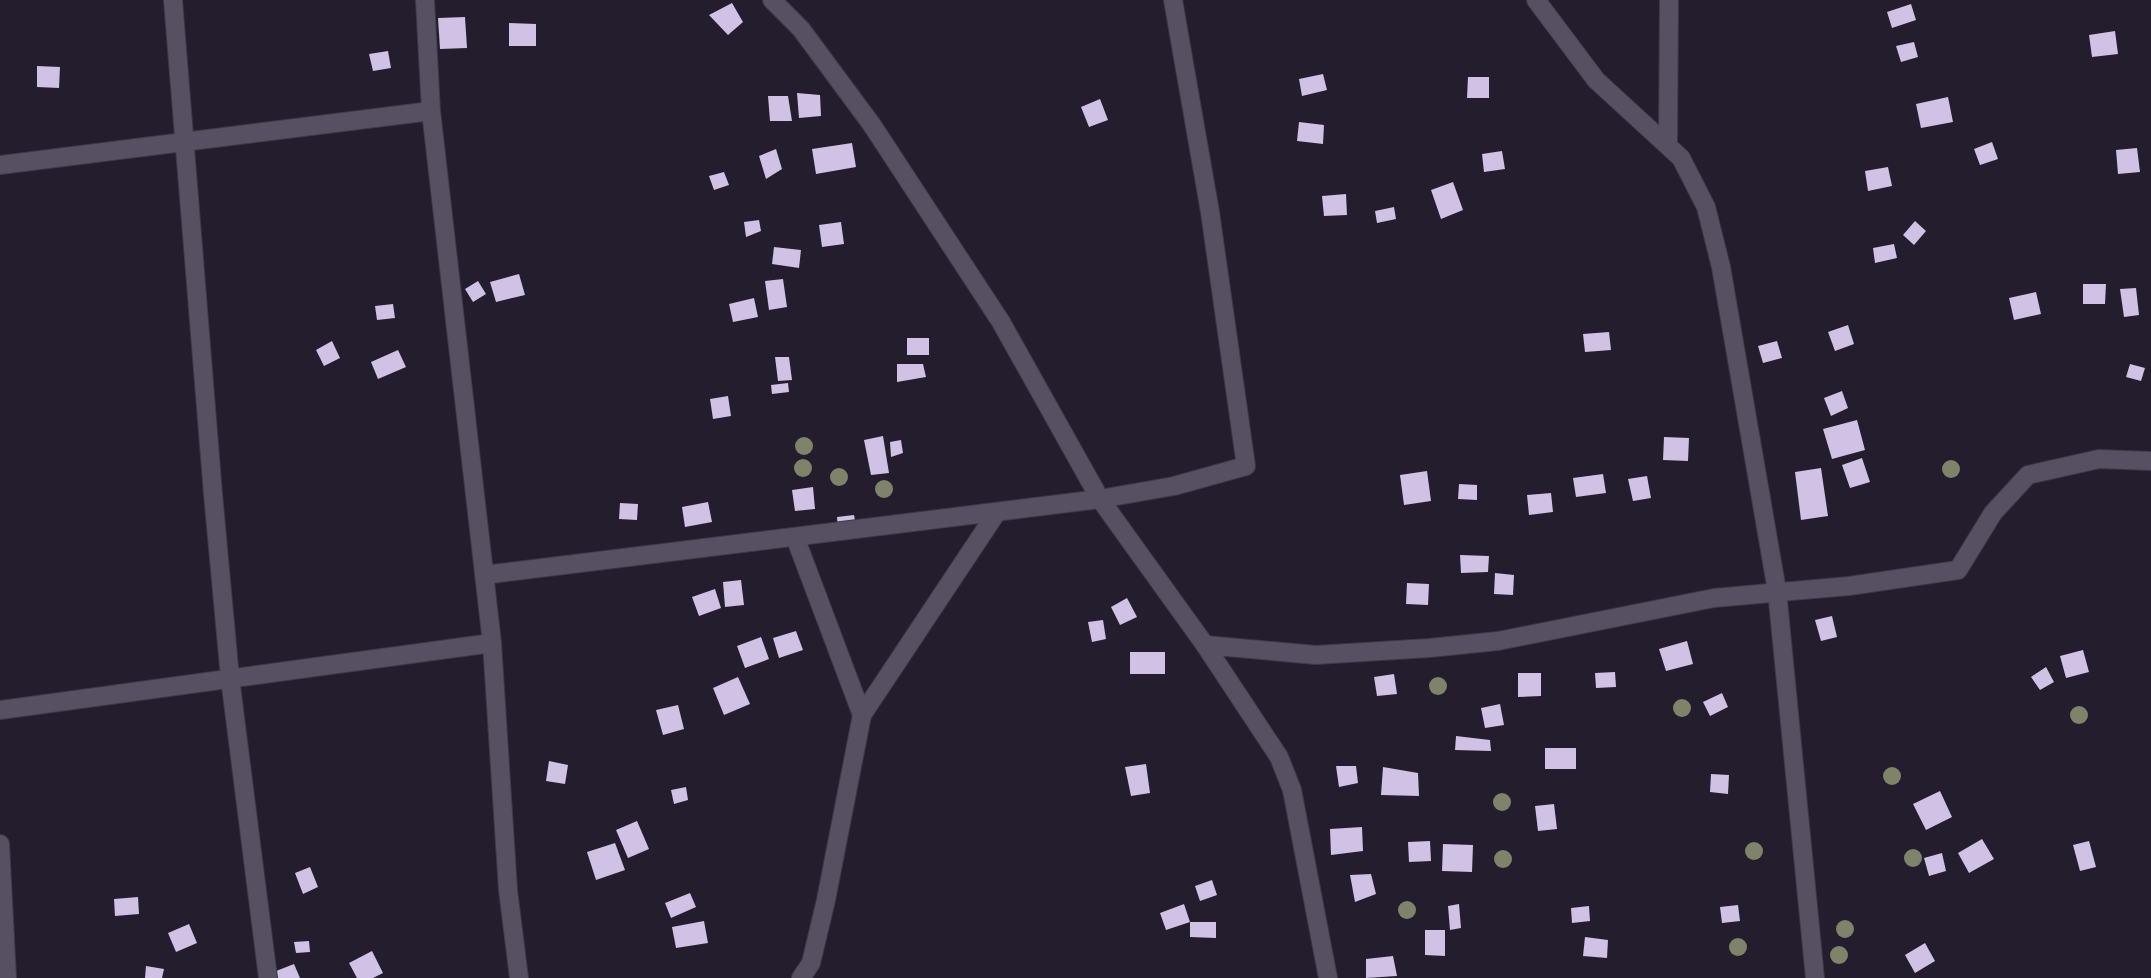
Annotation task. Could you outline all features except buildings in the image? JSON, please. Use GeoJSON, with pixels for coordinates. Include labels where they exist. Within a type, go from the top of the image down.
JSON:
{"type":"FeatureCollection","features":[{"type":"Feature","properties":{"kind":"street"},"geometry":{"type":"LineString","coordinates":[[173,0],[230,678],[268,978]]}},
{"type":"Feature","properties":{"kind":"street"},"geometry":{"type":"LineString","coordinates":[[425,0],[431,111],[492,643],[508,890],[519,978]]}},
{"type":"Feature","properties":{"kind":"street"},"geometry":{"type":"LineString","coordinates":[[772,0],[801,29],[879,135],[1001,322],[1100,499],[1205,645],[1279,757],[1292,790],[1328,978]]}},
{"type":"Feature","properties":{"kind":"street"},"geometry":{"type":"LineString","coordinates":[[484,575],[1100,499],[1174,486],[1246,466],[1210,212],[1173,0]]}},
{"type":"Feature","properties":{"kind":"street"},"geometry":{"type":"LineString","coordinates":[[1536,0],[1596,80],[1681,158],[1706,207],[1721,267],[1777,591],[1815,978]]}},
{"type":"Feature","properties":{"kind":"street"},"geometry":{"type":"LineString","coordinates":[[1668,144],[1669,0]]}},
{"type":"Feature","properties":{"kind":"street"},"geometry":{"type":"LineString","coordinates":[[0,165],[431,111]]}},
{"type":"Feature","properties":{"kind":"street"},"geometry":{"type":"LineString","coordinates":[[1205,645],[1316,655],[1429,648],[1498,641],[1614,619],[1673,605],[1777,591],[1849,586],[1958,570],[1993,513],[2028,475],[2098,459],[2151,461]]}},
{"type":"Feature","properties":{"kind":"street"},"geometry":{"type":"LineString","coordinates":[[801,978],[811,963],[826,900],[862,715],[997,512]]}},
{"type":"Feature","properties":{"kind":"street"},"geometry":{"type":"LineString","coordinates":[[795,537],[862,715]]}},
{"type":"Feature","properties":{"kind":"street"},"geometry":{"type":"LineString","coordinates":[[0,710],[492,643]]}},
{"type":"Feature","properties":{"kind":"street"},"geometry":{"type":"LineString","coordinates":[[0,844],[7,978]]}}]}
